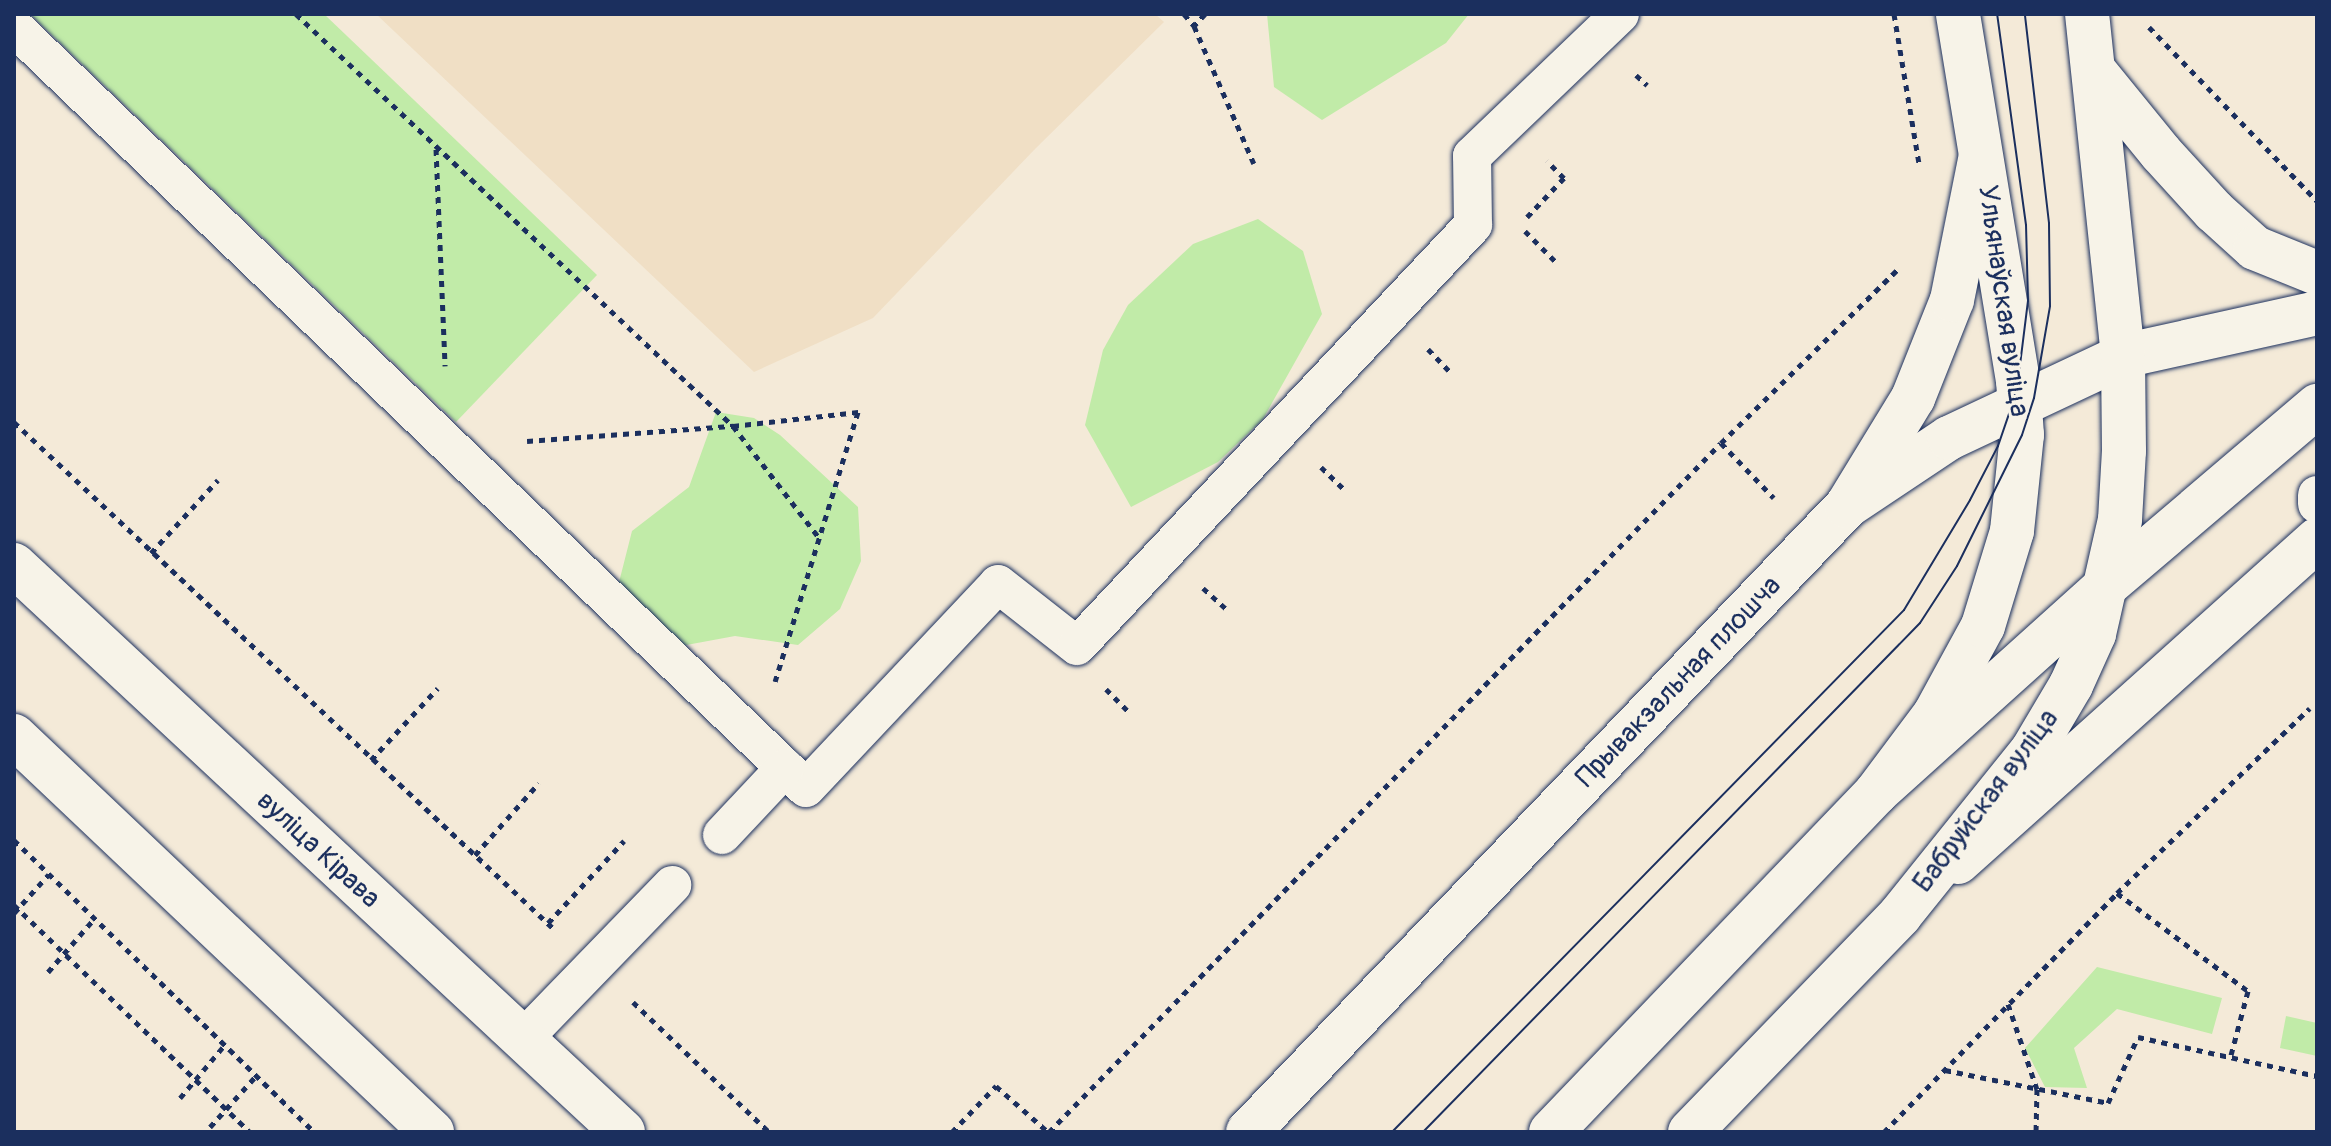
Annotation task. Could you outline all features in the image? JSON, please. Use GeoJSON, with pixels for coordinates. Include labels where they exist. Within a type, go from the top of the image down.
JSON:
{"type":"FeatureCollection","features":[{"type":"Feature","properties":{"kind":"main road","name":"Ульянаўская вуліца"},"geometry":{"type":"LineString","coordinates":[[1876,793],[1935,714],[1983,626],[2012,531],[2022,435],[2021,403],[1958,14]]}},
{"type":"Feature","properties":{"kind":"main road"},"geometry":{"type":"LineString","coordinates":[[2087,14],[2123,356],[2124,451],[2120,520],[2108,584]]}},
{"type":"Feature","properties":{"kind":"main road"},"geometry":{"type":"LineString","coordinates":[[2095,72],[2161,153],[2244,239],[2255,248],[2317,273]]}},
{"type":"Feature","properties":{"kind":"main road","name":"Прывакзальная плошча"},"geometry":{"type":"LineString","coordinates":[[1248,1132],[1847,506],[1913,398],[1952,300],[1982,154]]}},
{"type":"Feature","properties":{"kind":"main road"},"geometry":{"type":"LineString","coordinates":[[1847,506],[1949,438],[2123,356],[2317,313]]}},
{"type":"Feature","properties":{"kind":"main road"},"geometry":{"type":"LineString","coordinates":[[1551,1132],[1876,793],[2108,584],[2317,406]]}},
{"type":"Feature","properties":{"kind":"main road","name":"Бабруйская вуліца"},"geometry":{"type":"LineString","coordinates":[[1690,1132],[1900,915],[2317,540]]}},
{"type":"Feature","properties":{"kind":"main road","name":"вуліца Кірава"},"geometry":{"type":"LineString","coordinates":[[14,565],[623,1132]]}},
{"type":"Feature","properties":{"kind":"main road","name":"Бабруйская вуліца"},"geometry":{"type":"LineString","coordinates":[[1900,915],[2032,751],[2071,685],[2094,634],[2108,584]]}},
{"type":"Feature","properties":{"kind":"main road"},"geometry":{"type":"LineString","coordinates":[[14,736],[432,1132]]}},
{"type":"Feature","properties":{"kind":"lane"},"geometry":{"type":"LineString","coordinates":[[14,27],[806,788],[998,584],[1077,646],[1473,225],[1472,156],[1620,14]]}},
{"type":"Feature","properties":{"kind":"lane"},"geometry":{"type":"LineString","coordinates":[[2317,495],[2317,504]]}},
{"type":"Feature","properties":{"kind":"lane"},"geometry":{"type":"LineString","coordinates":[[722,835],[785,768]]}},
{"type":"Feature","properties":{"kind":"lane"},"geometry":{"type":"LineString","coordinates":[[522,1040],[672,885]]}},
{"type":"Feature","properties":{"kind":"path"},"geometry":{"type":"LineString","coordinates":[[296,14],[733,426],[820,539]]}},
{"type":"Feature","properties":{"kind":"path"},"geometry":{"type":"LineString","coordinates":[[1184,14],[1194,26],[1254,164]]}},
{"type":"Feature","properties":{"kind":"path"},"geometry":{"type":"LineString","coordinates":[[1194,26],[1205,14]]}},
{"type":"Feature","properties":{"kind":"path"},"geometry":{"type":"LineString","coordinates":[[1894,14],[1921,178]]}},
{"type":"Feature","properties":{"kind":"path"},"geometry":{"type":"LineString","coordinates":[[2147,14],[2149,28],[2317,201]]}},
{"type":"Feature","properties":{"kind":"path"},"geometry":{"type":"LineString","coordinates":[[435,147],[449,447],[733,426],[858,412],[757,742]]}},
{"type":"Feature","properties":{"kind":"path"},"geometry":{"type":"LineString","coordinates":[[1519,225],[1558,264]]}},
{"type":"Feature","properties":{"kind":"path"},"geometry":{"type":"LineString","coordinates":[[952,1132],[996,1086],[1048,1132],[1721,443],[1909,258]]}},
{"type":"Feature","properties":{"kind":"path"},"geometry":{"type":"LineString","coordinates":[[1423,344],[1452,374]]}},
{"type":"Feature","properties":{"kind":"path"},"geometry":{"type":"LineString","coordinates":[[14,422],[769,1132]]}},
{"type":"Feature","properties":{"kind":"path"},"geometry":{"type":"LineString","coordinates":[[151,553],[218,480]]}},
{"type":"Feature","properties":{"kind":"path"},"geometry":{"type":"LineString","coordinates":[[371,760],[438,688]]}},
{"type":"Feature","properties":{"kind":"path"},"geometry":{"type":"LineString","coordinates":[[1884,1132],[2117,893],[2310,708]]}},
{"type":"Feature","properties":{"kind":"path"},"geometry":{"type":"LineString","coordinates":[[475,855],[539,783]]}},
{"type":"Feature","properties":{"kind":"path"},"geometry":{"type":"LineString","coordinates":[[14,840],[223,1047],[314,1132]]}},
{"type":"Feature","properties":{"kind":"path"},"geometry":{"type":"LineString","coordinates":[[548,923],[624,841]]}},
{"type":"Feature","properties":{"kind":"path"},"geometry":{"type":"LineString","coordinates":[[49,874],[15,909],[250,1132]]}},
{"type":"Feature","properties":{"kind":"path"},"geometry":{"type":"LineString","coordinates":[[2117,893],[2248,991],[2231,1055]]}},
{"type":"Feature","properties":{"kind":"path"},"geometry":{"type":"LineString","coordinates":[[48,972],[94,919]]}},
{"type":"Feature","properties":{"kind":"path"},"geometry":{"type":"LineString","coordinates":[[2008,1004],[2037,1089],[2036,1132]]}},
{"type":"Feature","properties":{"kind":"path"},"geometry":{"type":"LineString","coordinates":[[1945,1070],[2108,1103],[2138,1037],[2317,1076]]}},
{"type":"Feature","properties":{"kind":"path"},"geometry":{"type":"LineString","coordinates":[[180,1098],[223,1047]]}},
{"type":"Feature","properties":{"kind":"path"},"geometry":{"type":"LineString","coordinates":[[210,1127],[255,1077]]}},
{"type":"Feature","properties":{"kind":"shaded area"},"geometry":{"type":"Polygon","coordinates":[[[376,14],[1155,14],[1164,22],[1036,148],[873,318],[754,372],[376,14]]]}},
{"type":"Feature","properties":{"kind":"green space"},"geometry":{"type":"Polygon","coordinates":[[[30,14],[324,14],[597,275],[456,422],[30,14]]]}},
{"type":"Feature","properties":{"kind":"green space"},"geometry":{"type":"Polygon","coordinates":[[[1267,14],[1469,14],[1446,43],[1322,120],[1274,87],[1267,14]]]}},
{"type":"Feature","properties":{"kind":"green space"},"geometry":{"type":"Polygon","coordinates":[[[1258,219],[1303,251],[1322,314],[1263,419],[1218,462],[1131,507],[1085,425],[1103,350],[1128,305],[1193,244],[1258,219]]]}},
{"type":"Feature","properties":{"kind":"green space"},"geometry":{"type":"Polygon","coordinates":[[[716,412],[754,418],[780,435],[858,507],[861,561],[840,609],[798,645],[735,636],[681,646],[616,594],[632,531],[689,487],[716,412]]]}},
{"type":"Feature","properties":{"kind":"green space"},"geometry":{"type":"Polygon","coordinates":[[[2097,967],[2222,998],[2212,1034],[2117,1009],[2074,1048],[2087,1088],[2045,1087],[2025,1048],[2097,967]]]}},
{"type":"Feature","properties":{"kind":"green space"},"geometry":{"type":"Polygon","coordinates":[[[2286,1016],[2317,1023],[2317,1056],[2280,1048],[2286,1016]]]}},
{"type":"Feature","properties":{"kind":"tram line"},"geometry":{"type":"LineString","coordinates":[[1392,1132],[1904,610],[1970,500],[1998,446],[2011,408],[2018,381],[2028,301],[2026,225],[1997,14]]}},
{"type":"Feature","properties":{"kind":"tram line"},"geometry":{"type":"LineString","coordinates":[[1423,1132],[1920,623],[1957,566],[2022,435],[2034,398],[2050,306],[2049,223],[2025,14]]}}]}
